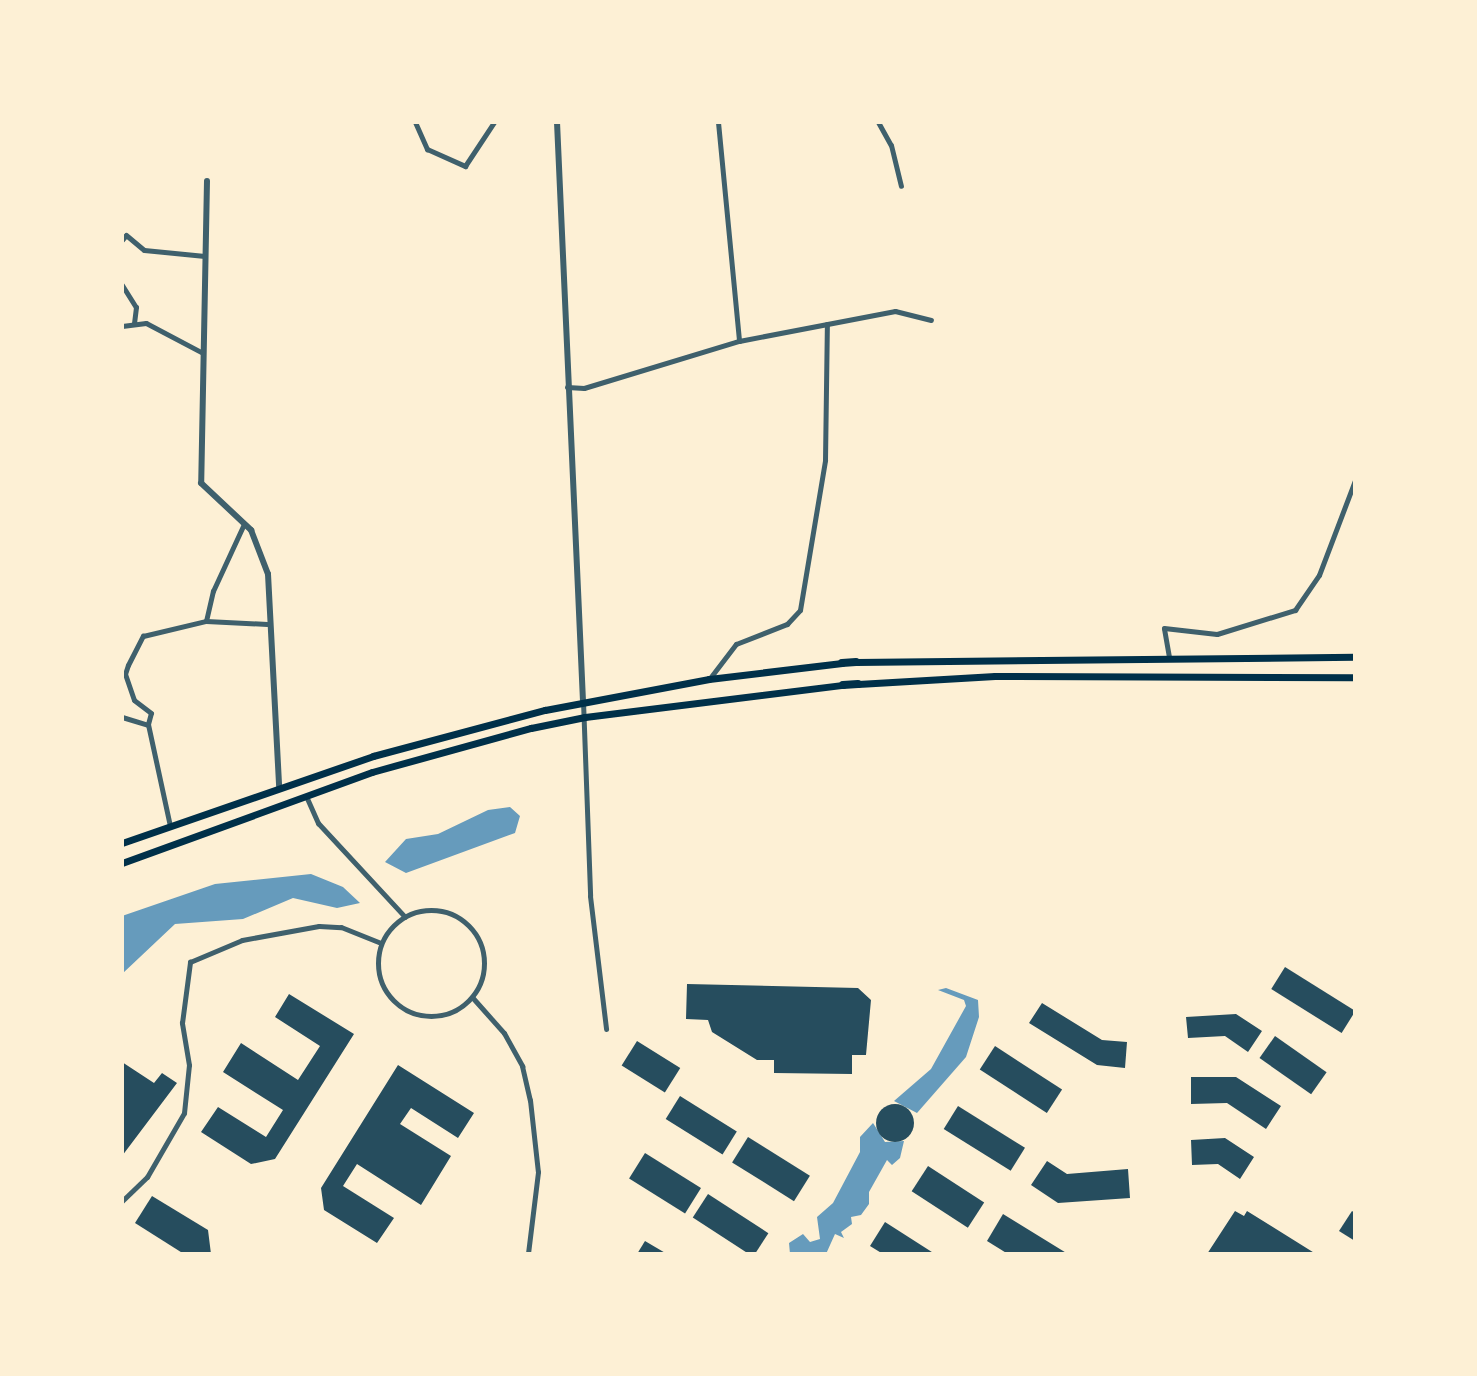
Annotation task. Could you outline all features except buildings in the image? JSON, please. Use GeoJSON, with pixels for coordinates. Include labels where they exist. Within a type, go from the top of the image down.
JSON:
{"type":"FeatureCollection","features":[{"type":"Feature","properties":{"kind":"main road"},"geometry":{"type":"LineString","coordinates":[[122,843],[279,787],[439,737],[583,701],[709,679],[856,662],[1355,657]]}},
{"type":"Feature","properties":{"kind":"main road"},"geometry":{"type":"LineString","coordinates":[[122,863],[305,795],[459,746],[585,717],[843,685],[995,676],[1355,677]]}},
{"type":"Feature","properties":{"kind":"street"},"geometry":{"type":"LineString","coordinates":[[415,122],[427,149],[465,166],[494,122]]}},
{"type":"Feature","properties":{"kind":"street"},"geometry":{"type":"LineString","coordinates":[[557,122],[566,387],[585,717],[590,896],[606,1029]]}},
{"type":"Feature","properties":{"kind":"street"},"geometry":{"type":"LineString","coordinates":[[718,122],[739,341]]}},
{"type":"Feature","properties":{"kind":"street"},"geometry":{"type":"LineString","coordinates":[[878,122],[891,145],[901,186]]}},
{"type":"Feature","properties":{"kind":"street"},"geometry":{"type":"LineString","coordinates":[[207,181],[201,483],[244,524],[268,574],[267,624],[279,787]]}},
{"type":"Feature","properties":{"kind":"street"},"geometry":{"type":"LineString","coordinates":[[122,240],[126,235],[144,250],[205,256]]}},
{"type":"Feature","properties":{"kind":"street"},"geometry":{"type":"LineString","coordinates":[[122,285],[136,307],[134,324]]}},
{"type":"Feature","properties":{"kind":"street"},"geometry":{"type":"LineString","coordinates":[[566,387],[584,388],[739,341],[895,311],[931,320]]}},
{"type":"Feature","properties":{"kind":"street"},"geometry":{"type":"LineString","coordinates":[[122,326],[146,323],[203,353]]}},
{"type":"Feature","properties":{"kind":"street"},"geometry":{"type":"LineString","coordinates":[[709,679],[736,644],[787,624],[800,610],[825,460],[827,324]]}},
{"type":"Feature","properties":{"kind":"street"},"geometry":{"type":"LineString","coordinates":[[1169,657],[1164,628],[1217,634],[1295,610],[1319,575],[1355,480]]}},
{"type":"Feature","properties":{"kind":"street"},"geometry":{"type":"LineString","coordinates":[[206,621],[213,591],[244,524]]}},
{"type":"Feature","properties":{"kind":"street"},"geometry":{"type":"LineString","coordinates":[[170,826],[148,725],[151,713],[134,700],[125,674],[143,636],[206,621],[267,624]]}},
{"type":"Feature","properties":{"kind":"street"},"geometry":{"type":"LineString","coordinates":[[122,717],[148,725]]}},
{"type":"Feature","properties":{"kind":"street"},"geometry":{"type":"LineString","coordinates":[[305,795],[318,823],[405,917]]}},
{"type":"Feature","properties":{"kind":"street"},"geometry":{"type":"LineString","coordinates":[[431,910],[468,925],[484,961],[472,997],[443,1015],[408,1012],[392,1002],[383,988],[377,966],[381,943],[405,917],[431,910]]}},
{"type":"Feature","properties":{"kind":"street"},"geometry":{"type":"LineString","coordinates":[[122,1201],[147,1177],[184,1113],[189,1065],[182,1023],[190,962],[242,940],[319,926],[351,930],[381,943]]}},
{"type":"Feature","properties":{"kind":"street"},"geometry":{"type":"LineString","coordinates":[[472,997],[504,1033],[522,1066],[530,1100],[538,1172],[528,1254]]}},
{"type":"Feature","properties":{"kind":"water"},"geometry":{"type":"Polygon","coordinates":[[[510,807],[520,816],[515,833],[406,873],[385,862],[406,839],[438,834],[488,810],[510,807]]]}},
{"type":"Feature","properties":{"kind":"water"},"geometry":{"type":"Polygon","coordinates":[[[311,874],[343,887],[360,903],[337,908],[293,898],[243,919],[175,924],[122,974],[122,916],[215,884],[311,874]]]}},
{"type":"Feature","properties":{"kind":"water"},"geometry":{"type":"Polygon","coordinates":[[[946,988],[978,1000],[979,1017],[966,1057],[917,1113],[894,1101],[931,1069],[966,1006],[964,1000],[938,990],[946,988]]]}},
{"type":"Feature","properties":{"kind":"water"},"geometry":{"type":"Polygon","coordinates":[[[873,1123],[885,1142],[904,1141],[900,1158],[892,1165],[887,1160],[869,1192],[869,1204],[861,1215],[851,1217],[852,1224],[841,1232],[844,1238],[835,1234],[826,1254],[790,1254],[789,1243],[803,1234],[810,1242],[820,1239],[817,1217],[833,1203],[860,1152],[860,1137],[873,1123]]]}}]}
